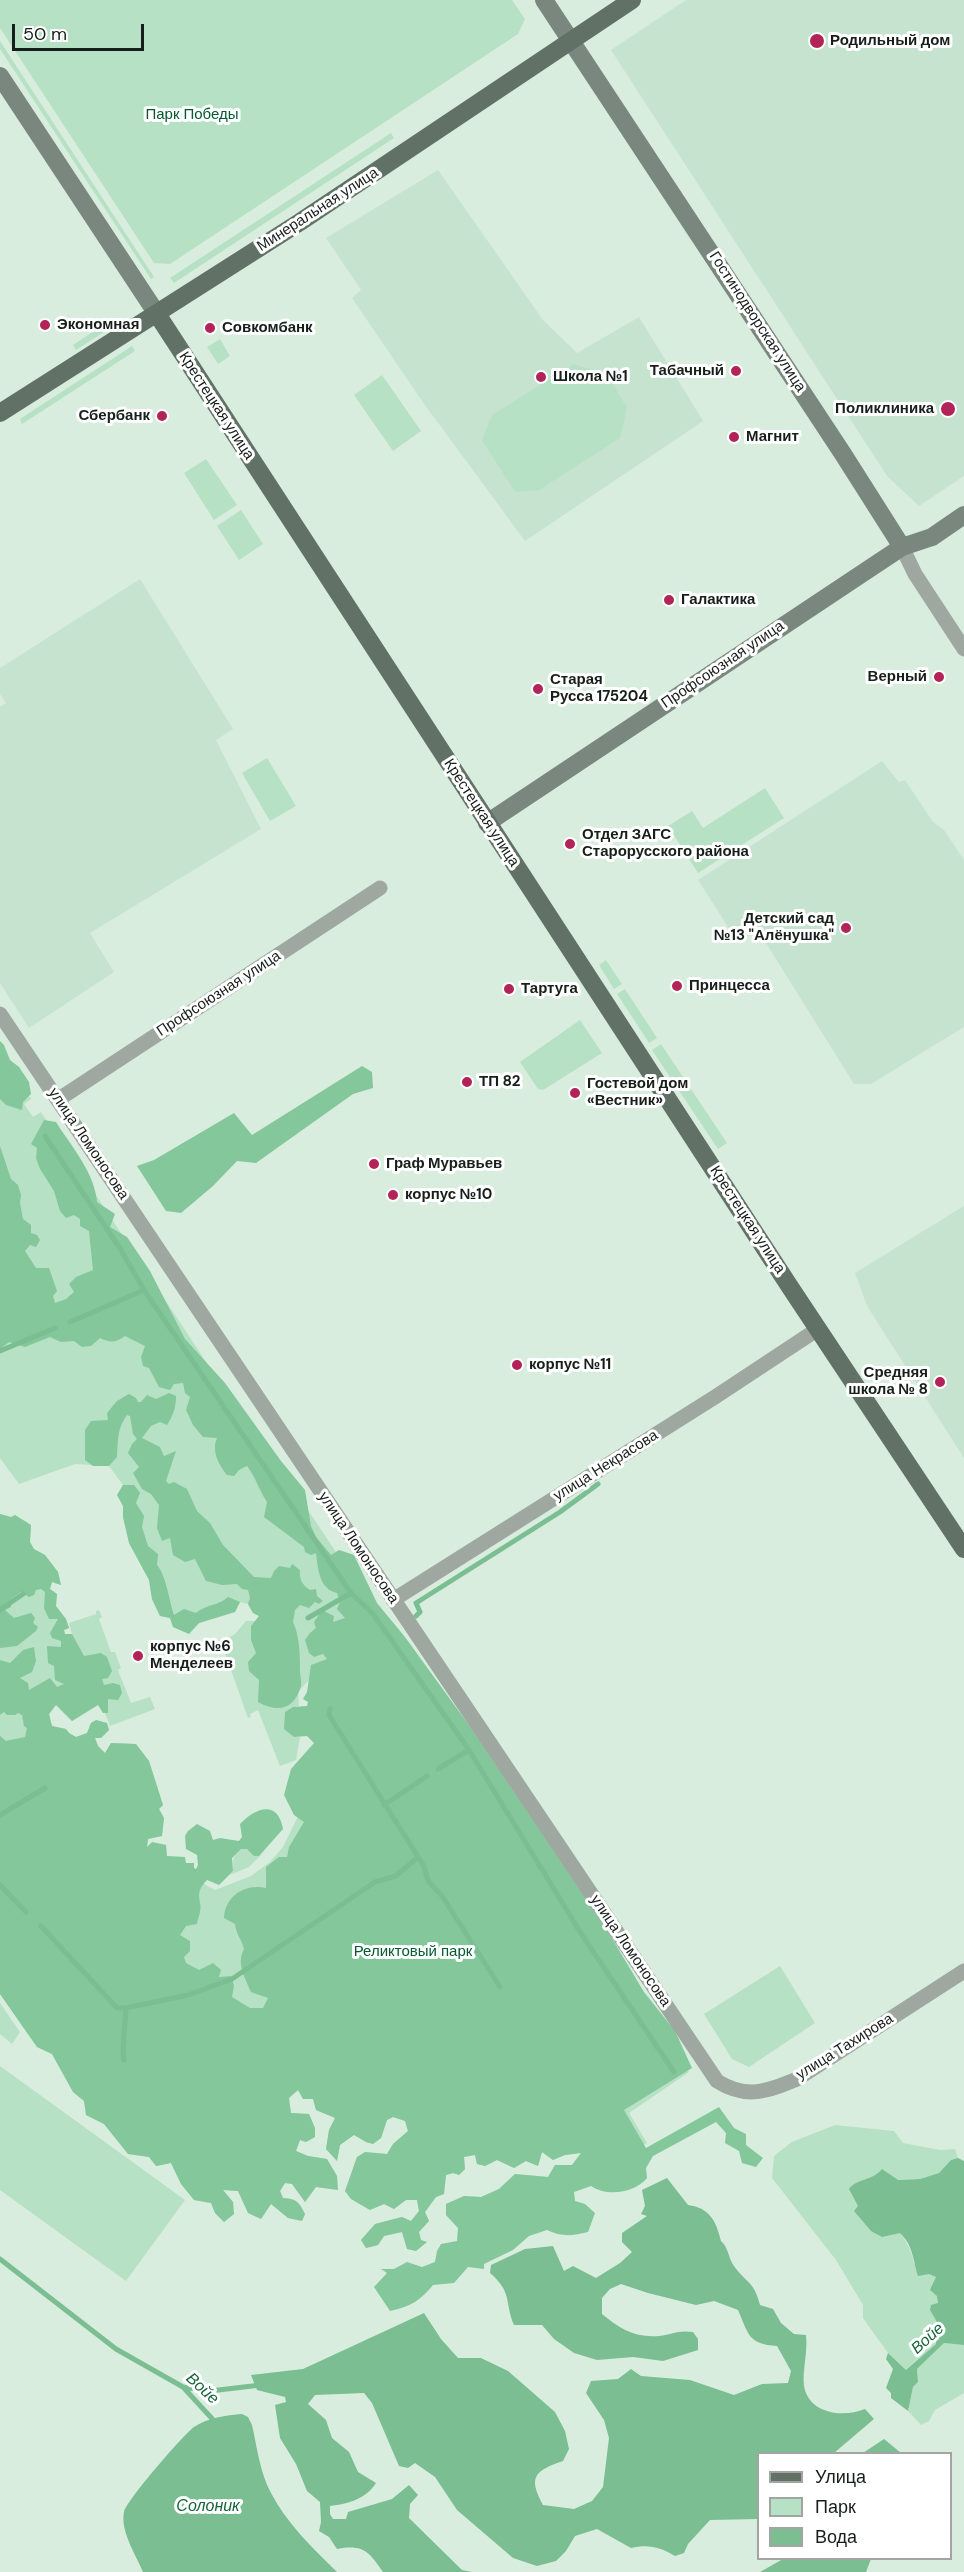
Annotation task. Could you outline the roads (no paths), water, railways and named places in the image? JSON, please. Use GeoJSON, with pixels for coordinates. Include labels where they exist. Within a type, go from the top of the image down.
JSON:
{"type":"FeatureCollection","features":[{"type":"Feature","properties":{"kind":"main road","name":"Минеральная улица"},"geometry":{"type":"LineString","coordinates":[[0,413],[413,148],[632,0]]}},
{"type":"Feature","properties":{"kind":"main road","name":"Крестецкая улица"},"geometry":{"type":"LineString","coordinates":[[157,314],[487,823],[964,1549]]}},
{"type":"Feature","properties":{"kind":"street","name":"Гостинодворская улица"},"geometry":{"type":"LineString","coordinates":[[544,0],[843,454],[902,547],[915,574],[964,649]]}},
{"type":"Feature","properties":{"kind":"street","name":"Крестецкая улица"},"geometry":{"type":"LineString","coordinates":[[0,76],[157,314]]}},
{"type":"Feature","properties":{"kind":"street","name":"Профсоюзная улица"},"geometry":{"type":"LineString","coordinates":[[487,823],[902,547],[932,537],[964,516]]}},
{"type":"Feature","properties":{"kind":"street","name":"Профсоюзная улица"},"geometry":{"type":"LineString","coordinates":[[59,1099],[380,888]]}},
{"type":"Feature","properties":{"kind":"street","name":"улица Ломоносова"},"geometry":{"type":"LineString","coordinates":[[0,1014],[717,2081]]}},
{"type":"Feature","properties":{"kind":"street","name":"улица Некрасова"},"geometry":{"type":"LineString","coordinates":[[393,1600],[715,1397],[818,1329]]}},
{"type":"Feature","properties":{"kind":"street","name":"улица Тахирова"},"geometry":{"type":"LineString","coordinates":[[717,2081],[731,2090],[767,2091],[797,2079],[964,1971]]}},
{"type":"Feature","properties":{"kind":"water"},"geometry":{"type":"Polygon","coordinates":[[[958,2158],[964,2161],[964,2345],[944,2343],[917,2369],[918,2382],[913,2387],[908,2411],[891,2398],[891,2393],[886,2388],[893,2369],[886,2359],[888,2353],[906,2370],[936,2344],[937,2322],[930,2310],[931,2305],[938,2303],[937,2296],[930,2290],[936,2277],[929,2274],[918,2276],[910,2248],[900,2233],[882,2237],[871,2231],[854,2211],[858,2206],[849,2189],[852,2185],[874,2176],[882,2169],[898,2180],[920,2179],[939,2173],[951,2160],[958,2158]]]}},
{"type":"Feature","properties":{"kind":"water"},"geometry":{"type":"Polygon","coordinates":[[[667,2178],[688,2205],[707,2212],[717,2227],[732,2263],[753,2287],[760,2305],[773,2309],[781,2323],[794,2334],[806,2335],[804,2386],[813,2403],[820,2408],[837,2413],[865,2409],[874,2419],[835,2452],[757,2452],[757,2519],[710,2520],[688,2544],[684,2553],[675,2556],[654,2547],[631,2548],[597,2529],[575,2536],[566,2551],[556,2561],[537,2566],[513,2558],[457,2510],[435,2477],[415,2463],[408,2468],[399,2466],[372,2403],[364,2393],[315,2395],[308,2404],[326,2420],[332,2438],[349,2452],[358,2472],[376,2483],[356,2500],[330,2506],[333,2519],[346,2519],[348,2512],[392,2499],[409,2485],[418,2495],[410,2504],[409,2518],[462,2570],[472,2572],[383,2572],[365,2551],[354,2548],[337,2549],[329,2537],[319,2531],[320,2502],[307,2491],[296,2464],[280,2438],[275,2405],[286,2402],[285,2397],[257,2390],[251,2375],[303,2369],[424,2313],[441,2339],[458,2358],[481,2358],[508,2371],[555,2412],[565,2431],[569,2449],[563,2461],[546,2468],[536,2476],[536,2488],[543,2505],[574,2509],[592,2501],[603,2487],[609,2438],[604,2420],[586,2393],[591,2381],[618,2379],[631,2369],[641,2376],[690,2380],[734,2395],[762,2384],[788,2383],[791,2371],[777,2346],[755,2340],[748,2332],[738,2310],[714,2301],[696,2305],[621,2284],[610,2289],[602,2298],[602,2314],[615,2324],[635,2334],[659,2336],[693,2332],[698,2339],[698,2350],[663,2361],[633,2357],[597,2360],[574,2353],[554,2339],[542,2325],[514,2325],[505,2292],[490,2273],[491,2265],[525,2249],[553,2246],[564,2271],[573,2266],[596,2278],[620,2263],[632,2252],[622,2242],[622,2233],[647,2216],[641,2214],[645,2206],[642,2190],[667,2178]]]}},
{"type":"Feature","properties":{"kind":"water","name":"Солоник"},"geometry":{"type":"Polygon","coordinates":[[[242,2414],[248,2417],[252,2425],[264,2477],[277,2504],[301,2535],[337,2572],[143,2572],[124,2527],[123,2519],[127,2505],[156,2468],[194,2427],[211,2419],[242,2414]]]}},
{"type":"Feature","properties":{"kind":"water"},"geometry":{"type":"Polygon","coordinates":[[[884,2439],[900,2452],[864,2452],[884,2439]]]}},
{"type":"Feature","properties":{"kind":"water"},"geometry":{"type":"Polygon","coordinates":[[[781,2560],[871,2560],[866,2572],[760,2572],[781,2560]]]}},
{"type":"Feature","properties":{"kind":"waterway"},"geometry":{"type":"LineString","coordinates":[[45,1136],[121,1250],[144,1290],[351,1593],[373,1614],[469,1750],[582,1935],[674,2072]]}},
{"type":"Feature","properties":{"kind":"waterway"},"geometry":{"type":"LineString","coordinates":[[70,1322],[144,1290]]}},
{"type":"Feature","properties":{"kind":"waterway"},"geometry":{"type":"LineString","coordinates":[[0,1351],[55,1328]]}},
{"type":"Feature","properties":{"kind":"waterway"},"geometry":{"type":"LineString","coordinates":[[416,1616],[420,1612],[416,1603],[560,1512],[598,1484]]}},
{"type":"Feature","properties":{"kind":"waterway"},"geometry":{"type":"LineString","coordinates":[[308,1618],[351,1593]]}},
{"type":"Feature","properties":{"kind":"waterway"},"geometry":{"type":"LineString","coordinates":[[0,1610],[23,1594]]}},
{"type":"Feature","properties":{"kind":"waterway"},"geometry":{"type":"LineString","coordinates":[[330,1709],[329,1715],[424,1866],[428,1881],[442,1896],[500,1987]]}},
{"type":"Feature","properties":{"kind":"waterway"},"geometry":{"type":"LineString","coordinates":[[438,1769],[469,1750]]}},
{"type":"Feature","properties":{"kind":"waterway"},"geometry":{"type":"LineString","coordinates":[[384,1805],[427,1776]]}},
{"type":"Feature","properties":{"kind":"waterway"},"geometry":{"type":"LineString","coordinates":[[0,1815],[45,1788]]}},
{"type":"Feature","properties":{"kind":"waterway"},"geometry":{"type":"LineString","coordinates":[[41,1926],[117,2008],[126,2008],[188,1995],[232,1979],[375,1882],[396,1876],[417,1858]]}},
{"type":"Feature","properties":{"kind":"waterway"},"geometry":{"type":"LineString","coordinates":[[0,1885],[26,1912]]}},
{"type":"Feature","properties":{"kind":"waterway"},"geometry":{"type":"LineString","coordinates":[[124,2060],[126,2008]]}},
{"type":"Feature","properties":{"kind":"waterway","name":"Войе"},"geometry":{"type":"LineString","coordinates":[[0,2259],[116,2349],[183,2387],[217,2424]]}},
{"type":"Feature","properties":{"kind":"waterway"},"geometry":{"type":"LineString","coordinates":[[183,2387],[210,2391],[261,2385]]}},
{"type":"Feature","properties":{"kind":"place","name":"Родильный дом"},"geometry":{"type":"Point","coordinates":[817,41]}},
{"type":"Feature","properties":{"kind":"place","name":"Экономная"},"geometry":{"type":"Point","coordinates":[45,325]}},
{"type":"Feature","properties":{"kind":"place","name":"Совкомбанк"},"geometry":{"type":"Point","coordinates":[210,328]}},
{"type":"Feature","properties":{"kind":"place","name":"Табачный"},"geometry":{"type":"Point","coordinates":[736,371]}},
{"type":"Feature","properties":{"kind":"place","name":"Школа №1"},"geometry":{"type":"Point","coordinates":[541,377]}},
{"type":"Feature","properties":{"kind":"place","name":"Поликлиника"},"geometry":{"type":"Point","coordinates":[948,409]}},
{"type":"Feature","properties":{"kind":"place","name":"Сбербанк"},"geometry":{"type":"Point","coordinates":[162,416]}},
{"type":"Feature","properties":{"kind":"place","name":"Магнит"},"geometry":{"type":"Point","coordinates":[734,437]}},
{"type":"Feature","properties":{"kind":"place","name":"Галактика"},"geometry":{"type":"Point","coordinates":[669,600]}},
{"type":"Feature","properties":{"kind":"place","name":"Верный"},"geometry":{"type":"Point","coordinates":[939,677]}},
{"type":"Feature","properties":{"kind":"place","name":"Старая Русса 175204"},"geometry":{"type":"Point","coordinates":[538,689]}},
{"type":"Feature","properties":{"kind":"place","name":"Отдел ЗАГС Старорусского района"},"geometry":{"type":"Point","coordinates":[570,844]}},
{"type":"Feature","properties":{"kind":"place","name":"Детский сад №13 \"Алёнушка\""},"geometry":{"type":"Point","coordinates":[846,928]}},
{"type":"Feature","properties":{"kind":"place","name":"Принцесса"},"geometry":{"type":"Point","coordinates":[677,986]}},
{"type":"Feature","properties":{"kind":"place","name":"Тартуга"},"geometry":{"type":"Point","coordinates":[509,989]}},
{"type":"Feature","properties":{"kind":"place","name":"ТП 82"},"geometry":{"type":"Point","coordinates":[467,1082]}},
{"type":"Feature","properties":{"kind":"place","name":"Гостевой дом «Вестник»"},"geometry":{"type":"Point","coordinates":[575,1093]}},
{"type":"Feature","properties":{"kind":"place","name":"Граф Муравьев"},"geometry":{"type":"Point","coordinates":[374,1164]}},
{"type":"Feature","properties":{"kind":"place","name":"корпус №10"},"geometry":{"type":"Point","coordinates":[393,1195]}},
{"type":"Feature","properties":{"kind":"place","name":"корпус №11"},"geometry":{"type":"Point","coordinates":[517,1365]}},
{"type":"Feature","properties":{"kind":"place","name":"Средняя школа № 8"},"geometry":{"type":"Point","coordinates":[940,1382]}},
{"type":"Feature","properties":{"kind":"place","name":"корпус №6 Менделеев"},"geometry":{"type":"Point","coordinates":[138,1656]}},
{"type":"Feature","properties":{"kind":"park label","name":"Парк Победы"},"geometry":{"type":"Point","coordinates":[192,115]}},
{"type":"Feature","properties":{"kind":"park label","name":"Реликтовый парк"},"geometry":{"type":"Point","coordinates":[413,1952]}}]}
